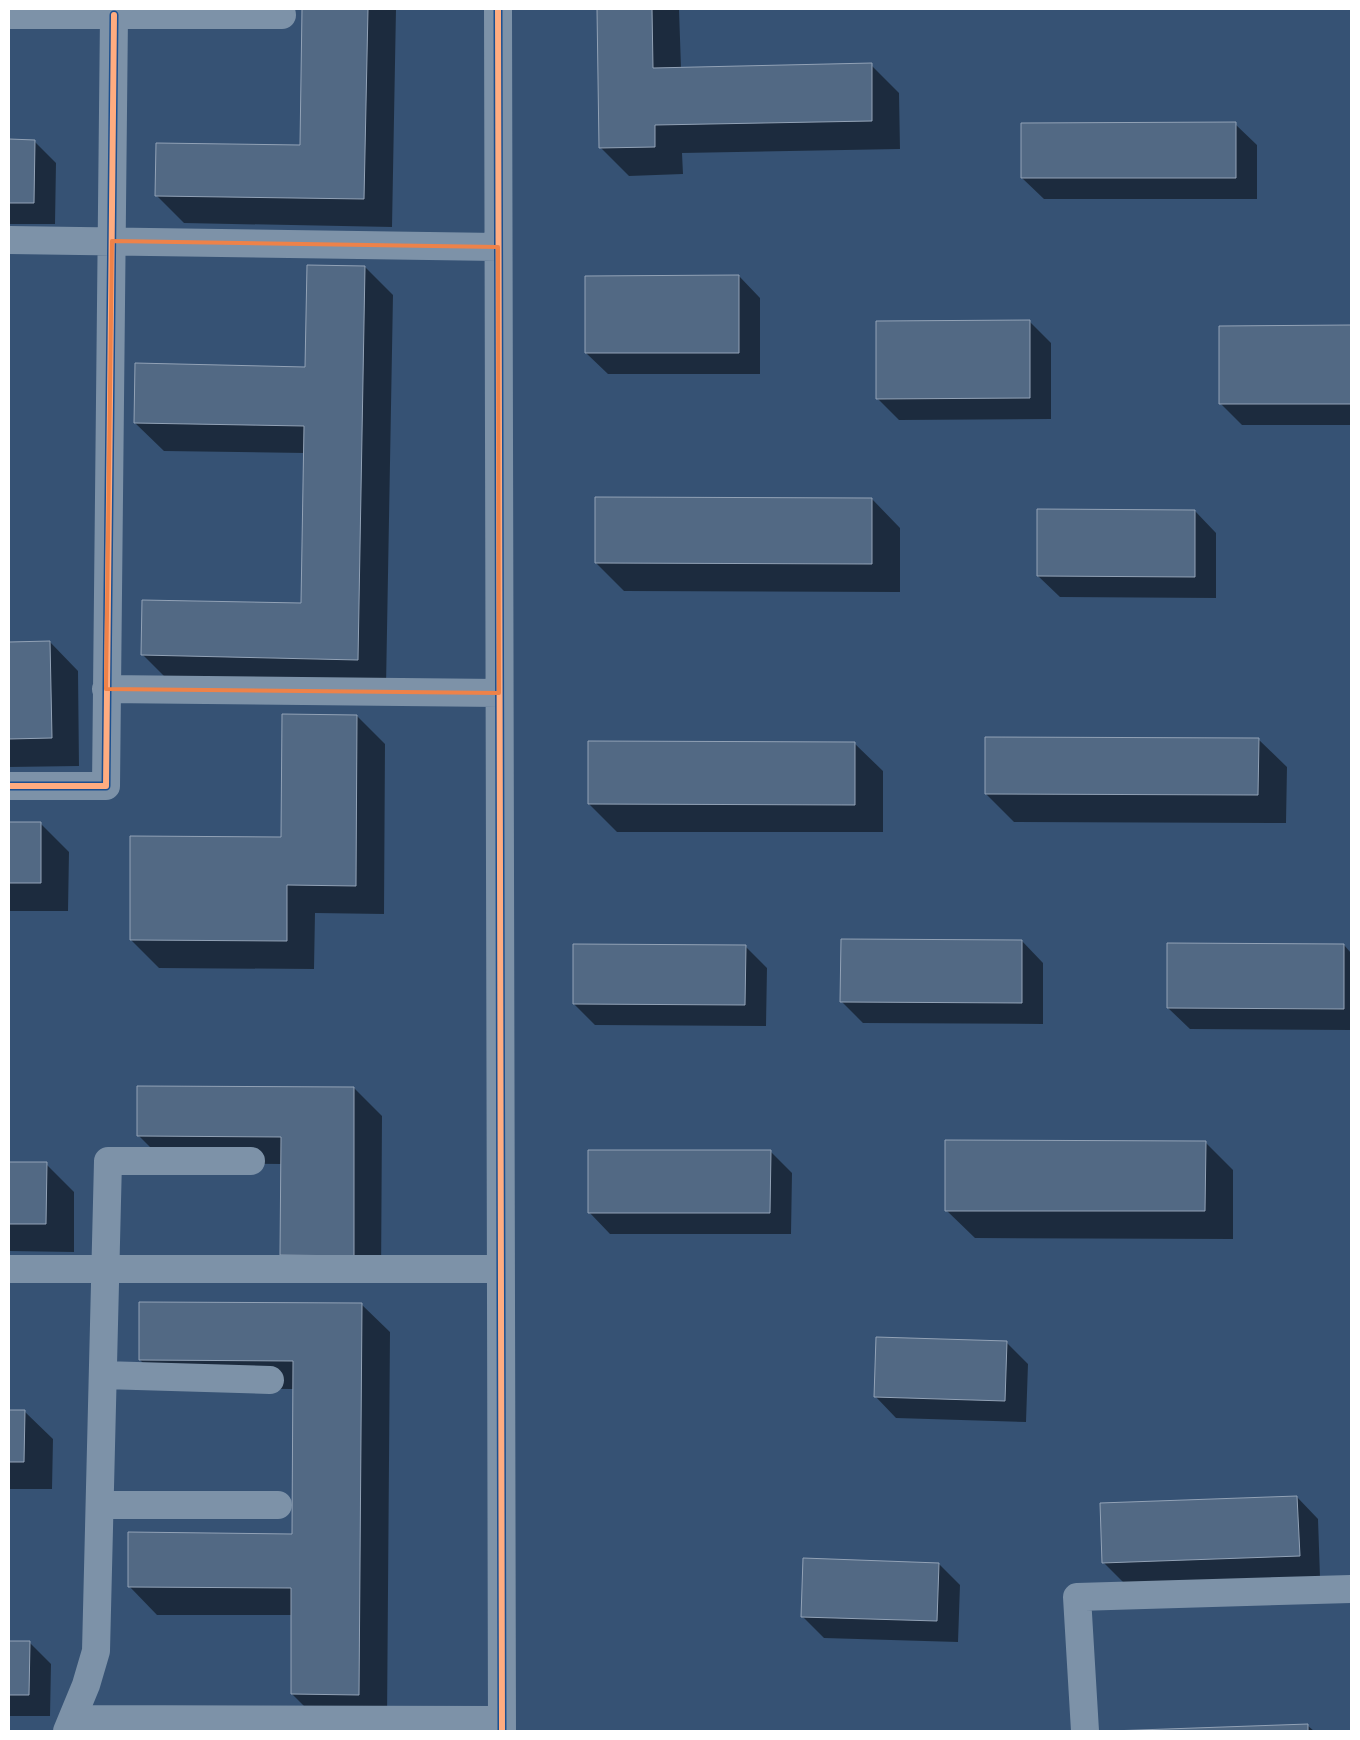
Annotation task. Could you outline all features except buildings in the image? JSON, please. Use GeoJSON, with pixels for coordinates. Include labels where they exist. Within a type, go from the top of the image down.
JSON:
{"type":"FeatureCollection","features":[{"type":"Feature","properties":{"kind":"street"},"geometry":{"type":"LineString","coordinates":[[251,1161],[108,1161],[96,1651],[86,1685],[70,1725],[502,1726],[498,9]]}},
{"type":"Feature","properties":{"kind":"street"},"geometry":{"type":"LineString","coordinates":[[9,786],[106,786],[114,15]]}},
{"type":"Feature","properties":{"kind":"street"},"geometry":{"type":"LineString","coordinates":[[9,16],[282,15]]}},
{"type":"Feature","properties":{"kind":"street"},"geometry":{"type":"LineString","coordinates":[[9,240],[498,247]]}},
{"type":"Feature","properties":{"kind":"street"},"geometry":{"type":"LineString","coordinates":[[106,689],[499,693]]}},
{"type":"Feature","properties":{"kind":"street"},"geometry":{"type":"LineString","coordinates":[[9,1269],[500,1269]]}},
{"type":"Feature","properties":{"kind":"street"},"geometry":{"type":"LineString","coordinates":[[103,1375],[270,1380]]}},
{"type":"Feature","properties":{"kind":"street"},"geometry":{"type":"LineString","coordinates":[[100,1505],[278,1505]]}},
{"type":"Feature","properties":{"kind":"street"},"geometry":{"type":"LineString","coordinates":[[1085,1731],[1077,1597],[1351,1589]]}},
{"type":"Feature","properties":{"kind":"highlighted area"},"geometry":{"type":"Polygon","coordinates":[[[112,241],[498,247],[499,693],[106,689],[112,241]]]}},
{"type":"Feature","properties":{"kind":"cycle path"},"geometry":{"type":"LineString","coordinates":[[498,9],[502,1731]]}},
{"type":"Feature","properties":{"kind":"cycle path"},"geometry":{"type":"LineString","coordinates":[[9,786],[106,786],[114,15]]}}]}
